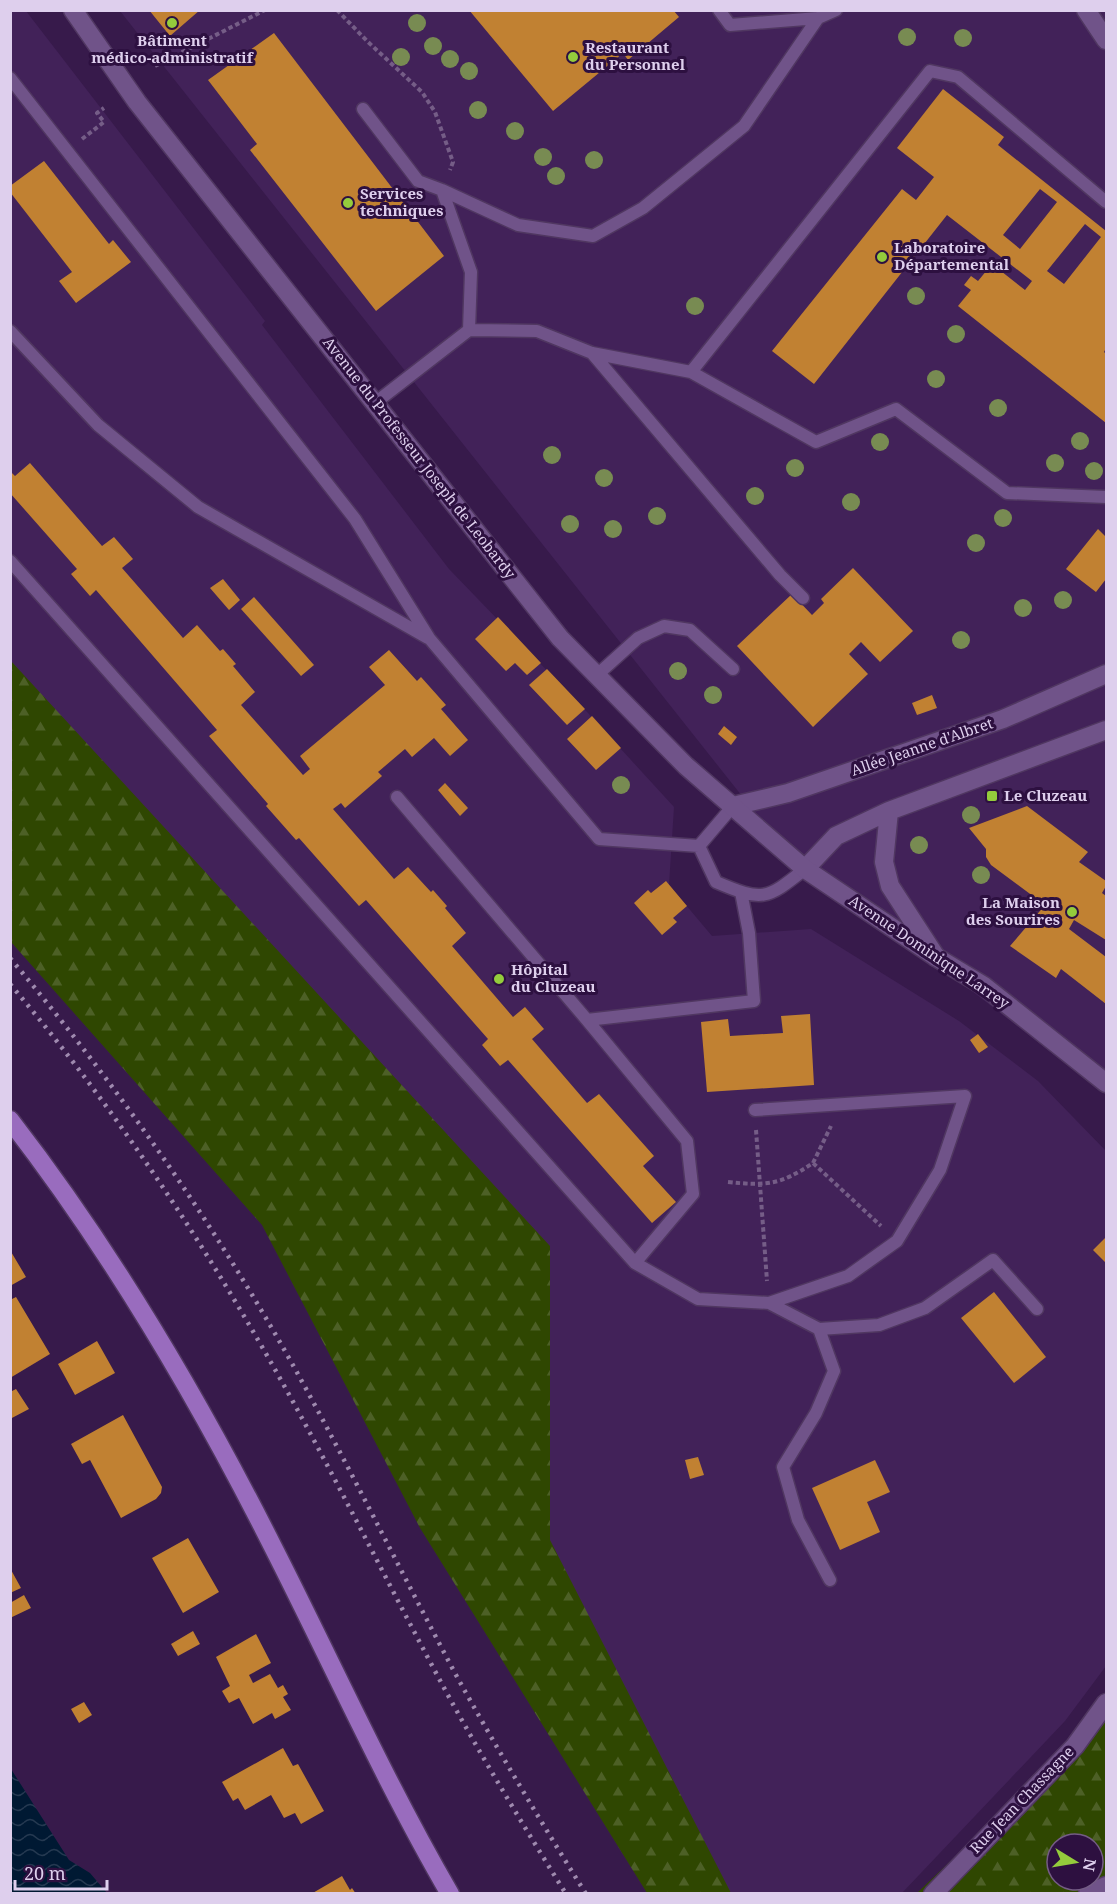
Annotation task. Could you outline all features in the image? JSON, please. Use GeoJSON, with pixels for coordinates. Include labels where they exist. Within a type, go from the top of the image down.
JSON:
{"type":"FeatureCollection","features":[{"type":"Feature","properties":{"kind":"main road","name":"Avenue du Professeur Joseph de Leobardy"},"geometry":{"type":"LineString","coordinates":[[73,10],[137,102],[560,638],[686,766],[805,869]]}},
{"type":"Feature","properties":{"kind":"main road"},"geometry":{"type":"LineString","coordinates":[[1086,10],[1107,40]]}},
{"type":"Feature","properties":{"kind":"main road","name":"Allée Jeanne d'Albret"},"geometry":{"type":"LineString","coordinates":[[733,806],[788,793],[1003,720],[1107,674]]}},
{"type":"Feature","properties":{"kind":"main road"},"geometry":{"type":"LineString","coordinates":[[805,869],[836,836],[889,811],[1107,730]]}},
{"type":"Feature","properties":{"kind":"main road"},"geometry":{"type":"LineString","coordinates":[[889,811],[884,862],[890,886],[936,957]]}},
{"type":"Feature","properties":{"kind":"main road","name":"Avenue Dominique Larrey"},"geometry":{"type":"LineString","coordinates":[[805,869],[936,957],[984,986],[1107,1083]]}},
{"type":"Feature","properties":{"kind":"main road"},"geometry":{"type":"LineString","coordinates":[[10,1120],[43,1163],[128,1288],[203,1413],[273,1547],[365,1736],[450,1893]]}},
{"type":"Feature","properties":{"kind":"main road","name":"Rue Jean Chassagne"},"geometry":{"type":"LineString","coordinates":[[933,1893],[1076,1746],[1107,1703]]}},
{"type":"Feature","properties":{"kind":"main road"},"geometry":{"type":"LineString","coordinates":[[1088,1893],[1107,1886]]}},
{"type":"Feature","properties":{"kind":"lane"},"geometry":{"type":"LineString","coordinates":[[719,10],[730,25],[818,18],[836,10]]}},
{"type":"Feature","properties":{"kind":"lane"},"geometry":{"type":"LineString","coordinates":[[363,109],[418,181],[518,225],[593,236],[643,208],[744,126],[818,18]]}},
{"type":"Feature","properties":{"kind":"lane"},"geometry":{"type":"LineString","coordinates":[[691,372],[930,71],[958,77],[1107,202]]}},
{"type":"Feature","properties":{"kind":"lane"},"geometry":{"type":"LineString","coordinates":[[10,78],[356,519],[429,638],[599,839],[699,846]]}},
{"type":"Feature","properties":{"kind":"lane"},"geometry":{"type":"LineString","coordinates":[[442,190],[471,272],[469,330]]}},
{"type":"Feature","properties":{"kind":"lane"},"geometry":{"type":"LineString","coordinates":[[375,403],[469,330],[537,330],[592,353],[691,372],[816,442],[896,409],[1007,493],[1107,497]]}},
{"type":"Feature","properties":{"kind":"lane"},"geometry":{"type":"LineString","coordinates":[[10,331],[98,425],[198,507],[429,638]]}},
{"type":"Feature","properties":{"kind":"lane"},"geometry":{"type":"LineString","coordinates":[[592,353],[802,598]]}},
{"type":"Feature","properties":{"kind":"lane"},"geometry":{"type":"LineString","coordinates":[[10,561],[635,1263],[698,1299],[769,1302],[848,1276],[897,1241],[940,1170],[965,1096],[755,1110]]}},
{"type":"Feature","properties":{"kind":"lane"},"geometry":{"type":"LineString","coordinates":[[597,675],[638,638],[664,626],[690,630],[733,669]]}},
{"type":"Feature","properties":{"kind":"lane"},"geometry":{"type":"LineString","coordinates":[[397,797],[687,1141],[693,1194],[635,1263]]}},
{"type":"Feature","properties":{"kind":"lane"},"geometry":{"type":"LineString","coordinates":[[699,846],[733,806]]}},
{"type":"Feature","properties":{"kind":"lane"},"geometry":{"type":"LineString","coordinates":[[699,846],[716,882],[758,896],[778,891],[805,869]]}},
{"type":"Feature","properties":{"kind":"lane"},"geometry":{"type":"LineString","coordinates":[[587,1020],[754,1001],[749,933],[741,892]]}},
{"type":"Feature","properties":{"kind":"lane"},"geometry":{"type":"LineString","coordinates":[[769,1302],[819,1329],[879,1325],[925,1308],[993,1260],[1037,1310]]}},
{"type":"Feature","properties":{"kind":"lane"},"geometry":{"type":"LineString","coordinates":[[819,1329],[834,1371],[816,1413],[783,1467],[798,1520],[830,1580]]}},
{"type":"Feature","properties":{"kind":"path"},"geometry":{"type":"LineString","coordinates":[[155,66],[265,10]]}},
{"type":"Feature","properties":{"kind":"path"},"geometry":{"type":"LineString","coordinates":[[337,10],[422,92],[435,112],[453,162],[442,190]]}},
{"type":"Feature","properties":{"kind":"path"},"geometry":{"type":"LineString","coordinates":[[96,128],[104,122],[97,113],[104,108]]}},
{"type":"Feature","properties":{"kind":"path"},"geometry":{"type":"LineString","coordinates":[[728,1182],[760,1185],[792,1177],[813,1163],[832,1123],[830,1105]]}},
{"type":"Feature","properties":{"kind":"path"},"geometry":{"type":"LineString","coordinates":[[755,1110],[769,1302]]}},
{"type":"Feature","properties":{"kind":"path"},"geometry":{"type":"LineString","coordinates":[[813,1163],[897,1241]]}},
{"type":"Feature","properties":{"kind":"shaded area","name":"Hôpital du Cluzeau"},"geometry":{"type":"Polygon","coordinates":[[[10,11],[26,11],[265,321],[262,325],[449,569],[588,713],[674,807],[669,885],[712,936],[811,929],[959,1021],[1038,1081],[1106,1151],[1106,1666],[1065,1721],[902,1893],[655,1893],[323,1314],[11,819],[10,11]]]}},
{"type":"Feature","properties":{"kind":"shaded area"},"geometry":{"type":"Polygon","coordinates":[[[120,11],[1106,11],[1106,1095],[776,839],[120,11]]]}},
{"type":"Feature","properties":{"kind":"green space"},"geometry":{"type":"Polygon","coordinates":[[[11,661],[550,1246],[550,1540],[731,1893],[647,1893],[420,1528],[262,1225],[11,942],[11,661]]]}},
{"type":"Feature","properties":{"kind":"green space"},"geometry":{"type":"Polygon","coordinates":[[[1106,1713],[1106,1893],[917,1893],[1106,1713]]]}},
{"type":"Feature","properties":{"kind":"water"},"geometry":{"type":"Polygon","coordinates":[[[11,1769],[69,1860],[90,1873],[107,1893],[11,1893],[11,1769]]]}},
{"type":"Feature","properties":{"kind":"building","name":"Bâtiment médico-administratif"},"geometry":{"type":"Polygon","coordinates":[[[149,10],[200,10],[170,36],[149,10]]]}},
{"type":"Feature","properties":{"kind":"building","name":"Restaurant du Personnel"},"geometry":{"type":"Polygon","coordinates":[[[469,10],[673,10],[679,17],[628,60],[623,53],[553,111],[469,10]]]}},
{"type":"Feature","properties":{"kind":"building","name":"Services techniques"},"geometry":{"type":"Polygon","coordinates":[[[274,33],[444,256],[376,311],[250,150],[257,144],[208,80],[274,33]]]}},
{"type":"Feature","properties":{"kind":"building","name":"Laboratoire Départemental"},"geometry":{"type":"Polygon","coordinates":[[[943,89],[1004,137],[998,145],[1106,231],[1106,348],[1104,352],[1106,354],[1106,423],[958,306],[971,290],[964,285],[971,276],[978,281],[992,264],[1025,290],[1032,281],[947,215],[814,384],[772,351],[902,189],[916,200],[934,177],[897,148],[943,89]],[[1040,189],[1003,235],[1020,249],[1057,202],[1040,189]],[[1085,224],[1047,271],[1064,284],[1101,237],[1085,224]]]}},
{"type":"Feature","properties":{"kind":"building"},"geometry":{"type":"Polygon","coordinates":[[[44,161],[109,244],[113,240],[131,262],[76,303],[59,281],[72,272],[10,192],[10,186],[44,161]]]}},
{"type":"Feature","properties":{"kind":"building"},"geometry":{"type":"Polygon","coordinates":[[[30,463],[102,546],[114,537],[133,559],[122,568],[183,638],[197,625],[220,651],[223,649],[236,664],[233,666],[255,692],[241,705],[303,775],[310,769],[300,756],[385,685],[369,667],[389,650],[417,681],[421,677],[446,705],[441,709],[468,740],[450,756],[434,738],[412,757],[405,749],[378,772],[382,776],[345,808],[341,803],[333,809],[394,879],[408,867],[431,892],[433,890],[466,933],[452,946],[513,1017],[525,1007],[544,1029],[532,1039],[587,1103],[599,1094],[654,1156],[643,1166],[676,1202],[652,1223],[508,1060],[500,1066],[482,1045],[488,1039],[366,900],[359,906],[299,838],[296,840],[209,736],[217,730],[96,590],[90,596],[71,574],[77,569],[10,493],[10,471],[15,476],[30,463]]]}},
{"type":"Feature","properties":{"kind":"building"},"geometry":{"type":"Polygon","coordinates":[[[1098,529],[1106,537],[1106,579],[1096,592],[1066,569],[1098,529]]]}},
{"type":"Feature","properties":{"kind":"building"},"geometry":{"type":"Polygon","coordinates":[[[853,568],[913,631],[880,662],[861,642],[849,654],[868,674],[813,727],[737,646],[792,594],[812,615],[824,603],[821,599],[853,568]]]}},
{"type":"Feature","properties":{"kind":"building"},"geometry":{"type":"Polygon","coordinates":[[[223,579],[240,600],[229,610],[210,588],[223,579]]]}},
{"type":"Feature","properties":{"kind":"building"},"geometry":{"type":"Polygon","coordinates":[[[254,597],[314,665],[301,676],[241,609],[254,597]]]}},
{"type":"Feature","properties":{"kind":"building"},"geometry":{"type":"Polygon","coordinates":[[[498,617],[541,663],[527,675],[515,663],[506,671],[475,639],[498,617]]]}},
{"type":"Feature","properties":{"kind":"building"},"geometry":{"type":"Polygon","coordinates":[[[547,669],[585,709],[567,725],[529,685],[547,669]]]}},
{"type":"Feature","properties":{"kind":"building"},"geometry":{"type":"Polygon","coordinates":[[[932,695],[937,708],[917,715],[912,703],[932,695]]]}},
{"type":"Feature","properties":{"kind":"building"},"geometry":{"type":"Polygon","coordinates":[[[592,716],[621,748],[596,770],[567,739],[592,716]]]}},
{"type":"Feature","properties":{"kind":"building"},"geometry":{"type":"Polygon","coordinates":[[[724,726],[737,737],[731,745],[718,734],[724,726]]]}},
{"type":"Feature","properties":{"kind":"building"},"geometry":{"type":"Polygon","coordinates":[[[445,783],[468,808],[460,816],[438,790],[445,783]]]}},
{"type":"Feature","properties":{"kind":"building","name":"La Maison des Sourires"},"geometry":{"type":"Polygon","coordinates":[[[1027,806],[1088,852],[1079,862],[1106,881],[1102,893],[1106,896],[1106,940],[1074,920],[1069,929],[1106,957],[1106,1004],[1061,969],[1056,978],[1010,946],[1045,905],[991,865],[986,857],[986,849],[969,828],[1027,806]]]}},
{"type":"Feature","properties":{"kind":"building"},"geometry":{"type":"Polygon","coordinates":[[[666,881],[687,906],[673,918],[677,922],[662,935],[634,903],[648,890],[651,893],[666,881]]]}},
{"type":"Feature","properties":{"kind":"building"},"geometry":{"type":"Polygon","coordinates":[[[810,1014],[814,1085],[707,1092],[701,1022],[728,1019],[730,1036],[783,1033],[781,1016],[810,1014]]]}},
{"type":"Feature","properties":{"kind":"building"},"geometry":{"type":"Polygon","coordinates":[[[978,1034],[988,1047],[979,1053],[970,1040],[978,1034]]]}},
{"type":"Feature","properties":{"kind":"building"},"geometry":{"type":"Polygon","coordinates":[[[1106,1237],[1106,1263],[1093,1250],[1106,1237]]]}},
{"type":"Feature","properties":{"kind":"building"},"geometry":{"type":"Polygon","coordinates":[[[10,1250],[26,1277],[10,1286],[10,1250]]]}},
{"type":"Feature","properties":{"kind":"building"},"geometry":{"type":"Polygon","coordinates":[[[994,1292],[1046,1357],[1014,1383],[961,1318],[994,1292]]]}},
{"type":"Feature","properties":{"kind":"building"},"geometry":{"type":"Polygon","coordinates":[[[16,1297],[50,1354],[10,1378],[10,1300],[16,1297]]]}},
{"type":"Feature","properties":{"kind":"building"},"geometry":{"type":"Polygon","coordinates":[[[97,1341],[115,1373],[75,1395],[58,1364],[97,1341]]]}},
{"type":"Feature","properties":{"kind":"building"},"geometry":{"type":"Polygon","coordinates":[[[16,1389],[29,1409],[10,1419],[10,1392],[16,1389]]]}},
{"type":"Feature","properties":{"kind":"building"},"geometry":{"type":"Polygon","coordinates":[[[123,1415],[162,1487],[156,1499],[121,1518],[90,1460],[82,1464],[71,1444],[123,1415]]]}},
{"type":"Feature","properties":{"kind":"building"},"geometry":{"type":"Polygon","coordinates":[[[698,1457],[704,1475],[690,1479],[685,1460],[698,1457]]]}},
{"type":"Feature","properties":{"kind":"building"},"geometry":{"type":"Polygon","coordinates":[[[875,1460],[890,1492],[867,1502],[880,1532],[840,1550],[812,1488],[875,1460]]]}},
{"type":"Feature","properties":{"kind":"building"},"geometry":{"type":"Polygon","coordinates":[[[188,1538],[219,1592],[183,1613],[152,1558],[188,1538]]]}},
{"type":"Feature","properties":{"kind":"building"},"geometry":{"type":"Polygon","coordinates":[[[10,1568],[21,1588],[10,1593],[10,1568]]]}},
{"type":"Feature","properties":{"kind":"building"},"geometry":{"type":"Polygon","coordinates":[[[24,1595],[31,1608],[10,1618],[10,1603],[24,1595]]]}},
{"type":"Feature","properties":{"kind":"building"},"geometry":{"type":"Polygon","coordinates":[[[193,1631],[200,1644],[178,1656],[171,1644],[193,1631]]]}},
{"type":"Feature","properties":{"kind":"building"},"geometry":{"type":"Polygon","coordinates":[[[256,1634],[271,1663],[249,1675],[253,1683],[270,1674],[278,1688],[283,1685],[288,1694],[283,1697],[291,1710],[275,1719],[272,1713],[253,1724],[239,1698],[229,1703],[222,1691],[230,1686],[216,1657],[256,1634]]]}},
{"type":"Feature","properties":{"kind":"building"},"geometry":{"type":"Polygon","coordinates":[[[84,1702],[92,1715],[79,1723],[71,1709],[84,1702]]]}},
{"type":"Feature","properties":{"kind":"building"},"geometry":{"type":"Polygon","coordinates":[[[283,1748],[293,1766],[298,1764],[324,1811],[301,1824],[295,1813],[284,1818],[271,1795],[245,1810],[238,1798],[233,1801],[222,1782],[283,1748]]]}},
{"type":"Feature","properties":{"kind":"building"},"geometry":{"type":"Polygon","coordinates":[[[342,1876],[350,1890],[352,1888],[356,1894],[311,1894],[342,1876]]]}},
{"type":"Feature","properties":{"kind":"railway"},"geometry":{"type":"LineString","coordinates":[[10,958],[126,1105],[231,1260],[315,1405],[472,1703],[586,1894]]}},
{"type":"Feature","properties":{"kind":"railway"},"geometry":{"type":"LineString","coordinates":[[10,984],[84,1076],[153,1172],[248,1322],[457,1712],[566,1894]]}},
{"type":"Feature","properties":{"kind":"place","name":"Bâtiment médico-administratif"},"geometry":{"type":"Point","coordinates":[172,23]}},
{"type":"Feature","properties":{"kind":"place","name":"Restaurant du Personnel"},"geometry":{"type":"Point","coordinates":[573,57]}},
{"type":"Feature","properties":{"kind":"place","name":"Services techniques"},"geometry":{"type":"Point","coordinates":[348,203]}},
{"type":"Feature","properties":{"kind":"place","name":"Laboratoire Départemental"},"geometry":{"type":"Point","coordinates":[882,257]}},
{"type":"Feature","properties":{"kind":"place","name":"Le Cluzeau"},"geometry":{"type":"Point","coordinates":[992,796]}},
{"type":"Feature","properties":{"kind":"place","name":"La Maison des Sourires"},"geometry":{"type":"Point","coordinates":[1072,912]}},
{"type":"Feature","properties":{"kind":"place","name":"Hôpital du Cluzeau"},"geometry":{"type":"Point","coordinates":[499,979]}}]}
